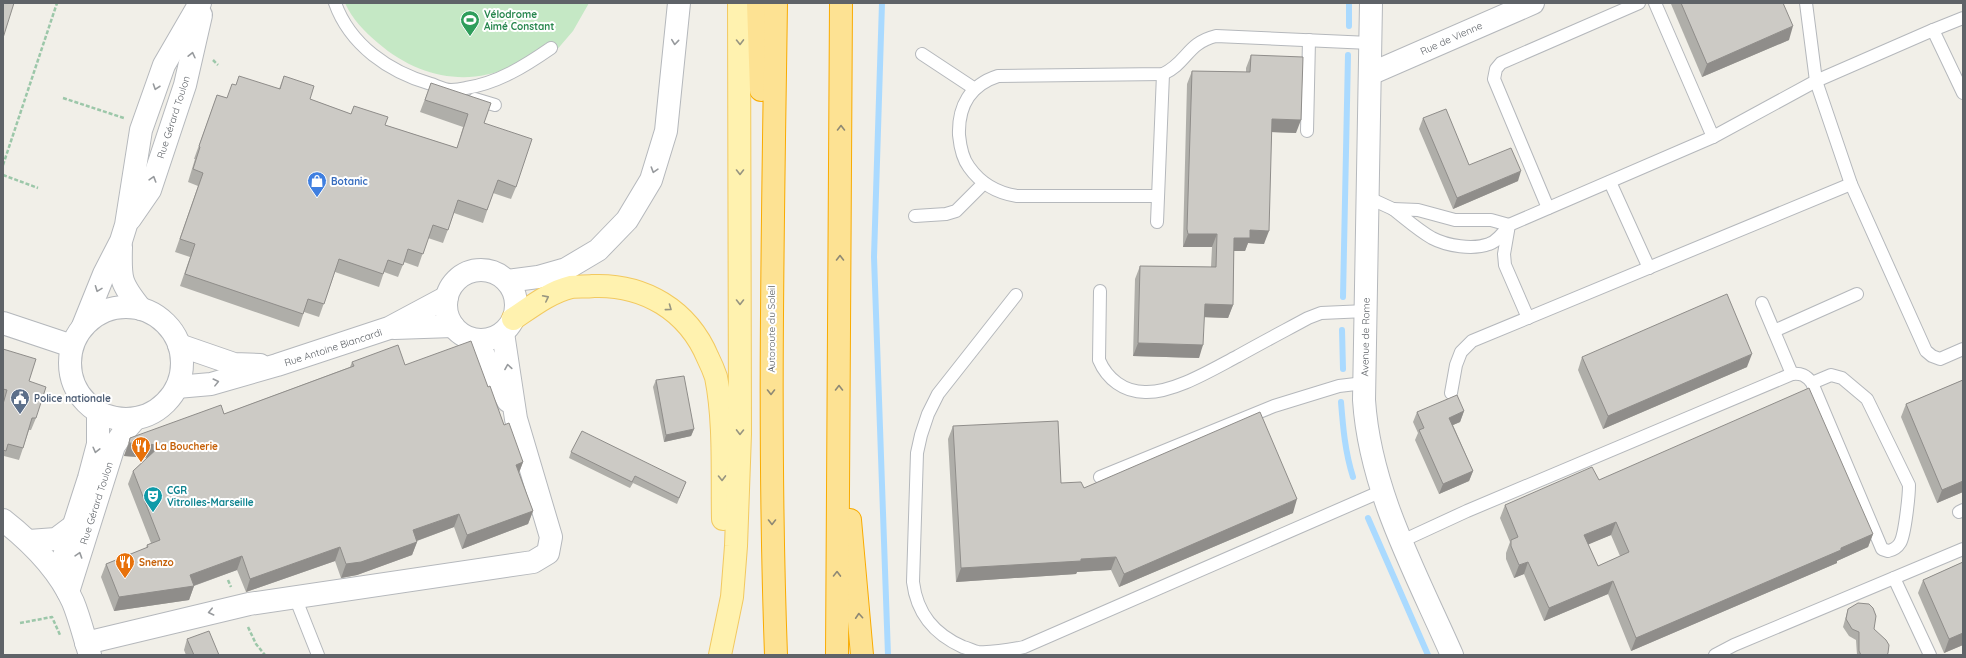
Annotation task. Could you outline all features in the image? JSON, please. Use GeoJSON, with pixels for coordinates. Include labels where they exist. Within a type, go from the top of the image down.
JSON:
{"type":"FeatureCollection","features":[{"type":"Feature","properties":{"kind":"highway"},"geometry":{"type":"LineString","coordinates":[[758,3],[771,333]]}},
{"type":"Feature","properties":{"kind":"highway","name":"Autoroute du Soleil"},"geometry":{"type":"LineString","coordinates":[[776,3],[771,333],[772,547],[776,655]]}},
{"type":"Feature","properties":{"kind":"highway"},"geometry":{"type":"LineString","coordinates":[[837,655],[841,3]]}},
{"type":"Feature","properties":{"kind":"highway"},"geometry":{"type":"LineString","coordinates":[[839,427],[855,569],[862,655]]}},
{"type":"Feature","properties":{"kind":"main road"},"geometry":{"type":"LineString","coordinates":[[718,655],[732,597],[736,546],[740,441],[739,3]]}},
{"type":"Feature","properties":{"kind":"main road"},"geometry":{"type":"LineString","coordinates":[[508,326],[545,298],[572,287],[605,286],[630,290],[660,302],[684,319],[704,348],[716,376],[721,432],[724,544],[718,655]]}},
{"type":"Feature","properties":{"kind":"street","name":"Rue Gérard Toulon"},"geometry":{"type":"LineString","coordinates":[[141,309],[125,289],[120,274],[124,233],[141,130],[164,65],[200,3]]}},
{"type":"Feature","properties":{"kind":"street","name":"Rue Gérard Toulon"},"geometry":{"type":"LineString","coordinates":[[82,326],[104,274],[124,233],[150,190],[185,85],[203,3]]}},
{"type":"Feature","properties":{"kind":"street"},"geometry":{"type":"LineString","coordinates":[[507,281],[538,277],[566,269],[598,250],[627,220],[651,180],[666,131],[679,3]]}},
{"type":"Feature","properties":{"kind":"street","name":"Avenue de Rome"},"geometry":{"type":"LineString","coordinates":[[1371,3],[1364,383],[1366,426],[1370,451],[1382,492],[1452,655]]}},
{"type":"Feature","properties":{"kind":"street","name":"Rue de Vienne"},"geometry":{"type":"LineString","coordinates":[[1370,74],[1533,3]]}},
{"type":"Feature","properties":{"kind":"street"},"geometry":{"type":"LineString","coordinates":[[508,326],[486,340],[467,338],[452,326],[446,307],[447,297],[451,287],[458,279],[467,273],[477,270],[498,274],[507,281],[512,289],[516,299],[516,309],[508,326],[516,419]]}},
{"type":"Feature","properties":{"kind":"street","name":"Rue Antoine Biancardi"},"geometry":{"type":"LineString","coordinates":[[177,387],[211,384],[277,365],[389,328],[447,297]]}},
{"type":"Feature","properties":{"kind":"street"},"geometry":{"type":"LineString","coordinates":[[125,306],[141,309],[158,317],[166,325],[179,345],[182,359],[181,373],[177,387],[170,398],[160,408],[149,415],[135,419],[116,418],[98,412],[83,400],[73,383],[69,365],[72,346],[82,326],[94,316],[109,309],[125,306]]}},
{"type":"Feature","properties":{"kind":"street"},"geometry":{"type":"LineString","coordinates":[[3,323],[72,346]]}},
{"type":"Feature","properties":{"kind":"street","name":"Rue Antoine Biancardi"},"geometry":{"type":"LineString","coordinates":[[389,328],[452,326]]}},
{"type":"Feature","properties":{"kind":"street"},"geometry":{"type":"LineString","coordinates":[[3,520],[29,541],[63,584],[86,642],[249,604],[533,562],[548,553],[551,537],[516,419],[476,340]]}},
{"type":"Feature","properties":{"kind":"street","name":"Rue Antoine Biancardi"},"geometry":{"type":"LineString","coordinates":[[179,345],[234,364],[277,365]]}},
{"type":"Feature","properties":{"kind":"street","name":"Rue Gérard Toulon"},"geometry":{"type":"LineString","coordinates":[[63,584],[72,527],[89,478],[99,438],[98,412]]}},
{"type":"Feature","properties":{"kind":"street","name":"Rue Gérard Toulon"},"geometry":{"type":"LineString","coordinates":[[63,584],[114,446],[122,433],[135,419]]}},
{"type":"Feature","properties":{"kind":"street","name":"Rue Gérard Toulon"},"geometry":{"type":"LineString","coordinates":[[29,541],[56,539],[72,527]]}},
{"type":"Feature","properties":{"kind":"lane"},"geometry":{"type":"LineString","coordinates":[[335,3],[352,35],[370,53],[392,69],[423,82],[495,105]]}},
{"type":"Feature","properties":{"kind":"lane"},"geometry":{"type":"LineString","coordinates":[[1548,208],[1494,79],[1496,70],[1501,63],[1639,3]]}},
{"type":"Feature","properties":{"kind":"lane"},"geometry":{"type":"LineString","coordinates":[[1655,3],[1713,137]]}},
{"type":"Feature","properties":{"kind":"lane"},"geometry":{"type":"LineString","coordinates":[[1806,3],[1816,81],[1851,184],[1926,351],[1932,356],[1940,359],[1963,349]]}},
{"type":"Feature","properties":{"kind":"lane"},"geometry":{"type":"LineString","coordinates":[[1367,197],[1393,209],[1433,238],[1451,245],[1477,246],[1490,244],[1501,236],[1509,225],[1713,137],[1816,81],[1963,18]]}},
{"type":"Feature","properties":{"kind":"lane"},"geometry":{"type":"LineString","coordinates":[[1933,30],[1963,94]]}},
{"type":"Feature","properties":{"kind":"lane"},"geometry":{"type":"LineString","coordinates":[[1158,196],[1017,196],[1000,193],[984,183],[968,166],[960,145],[959,122],[961,110],[975,89],[986,80],[998,76],[1163,74],[1175,67],[1195,44],[1204,39],[1216,36],[1370,43]]}},
{"type":"Feature","properties":{"kind":"lane"},"geometry":{"type":"LineString","coordinates":[[1307,131],[1309,40]]}},
{"type":"Feature","properties":{"kind":"lane"},"geometry":{"type":"LineString","coordinates":[[451,90],[478,86],[508,74],[551,48]]}},
{"type":"Feature","properties":{"kind":"lane"},"geometry":{"type":"LineString","coordinates":[[922,54],[975,89]]}},
{"type":"Feature","properties":{"kind":"lane"},"geometry":{"type":"LineString","coordinates":[[1157,222],[1163,74]]}},
{"type":"Feature","properties":{"kind":"lane"},"geometry":{"type":"LineString","coordinates":[[1610,182],[1649,268]]}},
{"type":"Feature","properties":{"kind":"lane"},"geometry":{"type":"LineString","coordinates":[[915,216],[946,214],[956,210],[984,183]]}},
{"type":"Feature","properties":{"kind":"lane"},"geometry":{"type":"LineString","coordinates":[[1452,394],[1456,365],[1460,352],[1472,341],[1851,184]]}},
{"type":"Feature","properties":{"kind":"lane"},"geometry":{"type":"LineString","coordinates":[[1393,209],[1418,210],[1455,220],[1491,220],[1509,225]]}},
{"type":"Feature","properties":{"kind":"lane"},"geometry":{"type":"LineString","coordinates":[[1509,225],[1504,254],[1505,265],[1528,318]]}},
{"type":"Feature","properties":{"kind":"lane"},"geometry":{"type":"LineString","coordinates":[[1100,291],[1098,360],[1103,370],[1113,381],[1127,389],[1146,392],[1173,387],[1194,380],[1308,318],[1321,313],[1366,311]]}},
{"type":"Feature","properties":{"kind":"lane"},"geometry":{"type":"LineString","coordinates":[[1774,330],[1857,294]]}},
{"type":"Feature","properties":{"kind":"lane"},"geometry":{"type":"LineString","coordinates":[[1016,295],[938,394],[920,435],[917,454],[913,582],[915,598],[924,615],[934,628],[951,641],[976,652],[1000,652],[1024,647],[1382,492]]}},
{"type":"Feature","properties":{"kind":"lane"},"geometry":{"type":"LineString","coordinates":[[1762,303],[1792,374]]}},
{"type":"Feature","properties":{"kind":"lane"},"geometry":{"type":"LineString","coordinates":[[1402,541],[1467,511],[1792,374],[1800,374],[1807,377],[1812,382],[1882,548],[1888,551],[1896,549],[1901,542],[1909,495],[1909,485],[1872,407],[1859,392],[1842,378],[1831,375],[1812,382]]}},
{"type":"Feature","properties":{"kind":"lane"},"geometry":{"type":"LineString","coordinates":[[1100,477],[1274,406],[1339,386],[1364,383]]}},
{"type":"Feature","properties":{"kind":"lane"},"geometry":{"type":"LineString","coordinates":[[1715,655],[1734,645],[1963,549]]}},
{"type":"Feature","properties":{"kind":"lane"},"geometry":{"type":"LineString","coordinates":[[1894,578],[1930,655]]}},
{"type":"Feature","properties":{"kind":"lane"},"geometry":{"type":"LineString","coordinates":[[295,597],[318,655]]}},
{"type":"Feature","properties":{"kind":"path"},"geometry":{"type":"LineString","coordinates":[[3,166],[57,3]]}},
{"type":"Feature","properties":{"kind":"path"},"geometry":{"type":"LineString","coordinates":[[63,98],[136,122],[141,130]]}},
{"type":"Feature","properties":{"kind":"path"},"geometry":{"type":"LineString","coordinates":[[3,175],[38,188]]}},
{"type":"Feature","properties":{"kind":"path"},"geometry":{"type":"LineString","coordinates":[[20,623],[52,617],[60,635],[86,642]]}},
{"type":"Feature","properties":{"kind":"green space","name":"Vélodrome Aimé Constant"},"geometry":{"type":"Polygon","coordinates":[[[345,3],[589,3],[573,31],[555,52],[546,43],[526,58],[505,69],[484,75],[462,77],[440,75],[419,68],[398,58],[378,43],[363,29],[355,20],[345,3]]]}},
{"type":"Feature","properties":{"kind":"building"},"geometry":{"type":"Polygon","coordinates":[[[3,3],[14,3],[3,38],[3,3]]]}},
{"type":"Feature","properties":{"kind":"building"},"geometry":{"type":"Polygon","coordinates":[[[1681,3],[1783,3],[1793,26],[1707,64],[1681,3]]]}},
{"type":"Feature","properties":{"kind":"building"},"geometry":{"type":"Polygon","coordinates":[[[1251,55],[1303,57],[1301,120],[1272,119],[1269,231],[1250,230],[1250,238],[1234,238],[1233,305],[1205,304],[1203,345],[1138,343],[1140,266],[1216,267],[1217,234],[1188,234],[1187,229],[1192,71],[1250,72],[1251,55]]]}},
{"type":"Feature","properties":{"kind":"building"},"geometry":{"type":"Polygon","coordinates":[[[239,76],[280,89],[284,76],[314,86],[310,99],[351,114],[354,106],[388,117],[385,125],[457,148],[468,114],[425,100],[431,83],[491,103],[484,123],[532,139],[516,187],[498,180],[487,210],[458,200],[448,230],[433,225],[423,254],[408,249],[403,265],[388,260],[383,274],[339,259],[324,304],[308,299],[303,314],[185,274],[195,244],[180,239],[203,173],[193,169],[200,147],[199,146],[217,95],[227,98],[232,84],[236,85],[239,76]]]}},
{"type":"Feature","properties":{"kind":"building"},"geometry":{"type":"Polygon","coordinates":[[[1446,109],[1469,165],[1511,148],[1521,171],[1457,198],[1423,118],[1446,109]]]}},
{"type":"Feature","properties":{"kind":"building"},"geometry":{"type":"Polygon","coordinates":[[[1727,294],[1752,354],[1608,416],[1582,357],[1727,294]]]}},
{"type":"Feature","properties":{"kind":"building"},"geometry":{"type":"Polygon","coordinates":[[[471,341],[488,387],[490,386],[504,425],[509,423],[523,462],[516,465],[533,511],[467,535],[459,514],[413,530],[417,542],[361,562],[346,564],[340,547],[250,579],[242,556],[190,575],[194,586],[119,597],[106,564],[148,547],[147,545],[160,540],[133,471],[161,445],[129,443],[130,438],[221,405],[224,414],[354,366],[352,362],[398,345],[405,365],[471,341]]]}},
{"type":"Feature","properties":{"kind":"building","name":"Police nationale"},"geometry":{"type":"Polygon","coordinates":[[[3,349],[36,359],[29,381],[46,387],[36,418],[32,418],[23,448],[8,444],[6,451],[3,450],[3,404],[7,390],[3,389],[3,349]]]}},
{"type":"Feature","properties":{"kind":"building"},"geometry":{"type":"Polygon","coordinates":[[[684,376],[694,429],[666,435],[656,380],[684,376]]]}},
{"type":"Feature","properties":{"kind":"building"},"geometry":{"type":"Polygon","coordinates":[[[1963,380],[1963,481],[1942,490],[1906,404],[1963,380]]]}},
{"type":"Feature","properties":{"kind":"building"},"geometry":{"type":"Polygon","coordinates":[[[1809,388],[1873,534],[1841,548],[1841,550],[1636,638],[1613,581],[1549,608],[1528,562],[1519,565],[1511,546],[1511,540],[1518,537],[1505,505],[1592,467],[1599,480],[1809,388]],[[1616,522],[1584,535],[1598,566],[1629,552],[1616,522]]]}},
{"type":"Feature","properties":{"kind":"building"},"geometry":{"type":"Polygon","coordinates":[[[1457,395],[1464,411],[1449,418],[1473,471],[1443,484],[1419,430],[1424,428],[1417,412],[1457,395]]]}},
{"type":"Feature","properties":{"kind":"building"},"geometry":{"type":"Polygon","coordinates":[[[1260,412],[1297,499],[1124,574],[1116,557],[1081,559],[1081,561],[961,568],[953,426],[1058,421],[1061,483],[1081,482],[1084,488],[1260,412]]]}},
{"type":"Feature","properties":{"kind":"building"},"geometry":{"type":"Polygon","coordinates":[[[582,431],[686,482],[679,498],[635,476],[632,482],[571,452],[582,431]]]}},
{"type":"Feature","properties":{"kind":"building"},"geometry":{"type":"Polygon","coordinates":[[[1963,562],[1963,633],[1949,639],[1923,580],[1963,562]]]}},
{"type":"Feature","properties":{"kind":"building"},"geometry":{"type":"Polygon","coordinates":[[[1858,603],[1869,604],[1873,608],[1876,616],[1874,629],[1886,640],[1889,645],[1887,655],[1861,655],[1859,651],[1859,632],[1852,629],[1846,619],[1848,609],[1858,603]]]}},
{"type":"Feature","properties":{"kind":"building"},"geometry":{"type":"Polygon","coordinates":[[[209,631],[219,655],[194,655],[187,639],[209,631]]]}},
{"type":"Feature","properties":{"kind":"waterway"},"geometry":{"type":"LineString","coordinates":[[882,3],[874,257],[888,655]]}},
{"type":"Feature","properties":{"kind":"waterway"},"geometry":{"type":"LineString","coordinates":[[1349,3],[1349,26]]}},
{"type":"Feature","properties":{"kind":"waterway"},"geometry":{"type":"LineString","coordinates":[[1343,297],[1348,55]]}},
{"type":"Feature","properties":{"kind":"waterway"},"geometry":{"type":"LineString","coordinates":[[1342,330],[1343,369]]}},
{"type":"Feature","properties":{"kind":"waterway"},"geometry":{"type":"LineString","coordinates":[[1341,402],[1346,449],[1353,477]]}},
{"type":"Feature","properties":{"kind":"waterway"},"geometry":{"type":"LineString","coordinates":[[1368,518],[1428,655]]}},
{"type":"Feature","properties":{"kind":"place","name":"Vélodrome Aimé Constant"},"geometry":{"type":"Point","coordinates":[470,37]}},
{"type":"Feature","properties":{"kind":"place","name":"Botanic"},"geometry":{"type":"Point","coordinates":[317,198]}},
{"type":"Feature","properties":{"kind":"place","name":"Police nationale"},"geometry":{"type":"Point","coordinates":[20,415]}},
{"type":"Feature","properties":{"kind":"place","name":"La Boucherie"},"geometry":{"type":"Point","coordinates":[141,463]}},
{"type":"Feature","properties":{"kind":"place","name":"CGR Vitrolles-Marseille"},"geometry":{"type":"Point","coordinates":[153,513]}},
{"type":"Feature","properties":{"kind":"place","name":"Snenzo"},"geometry":{"type":"Point","coordinates":[125,579]}}]}
